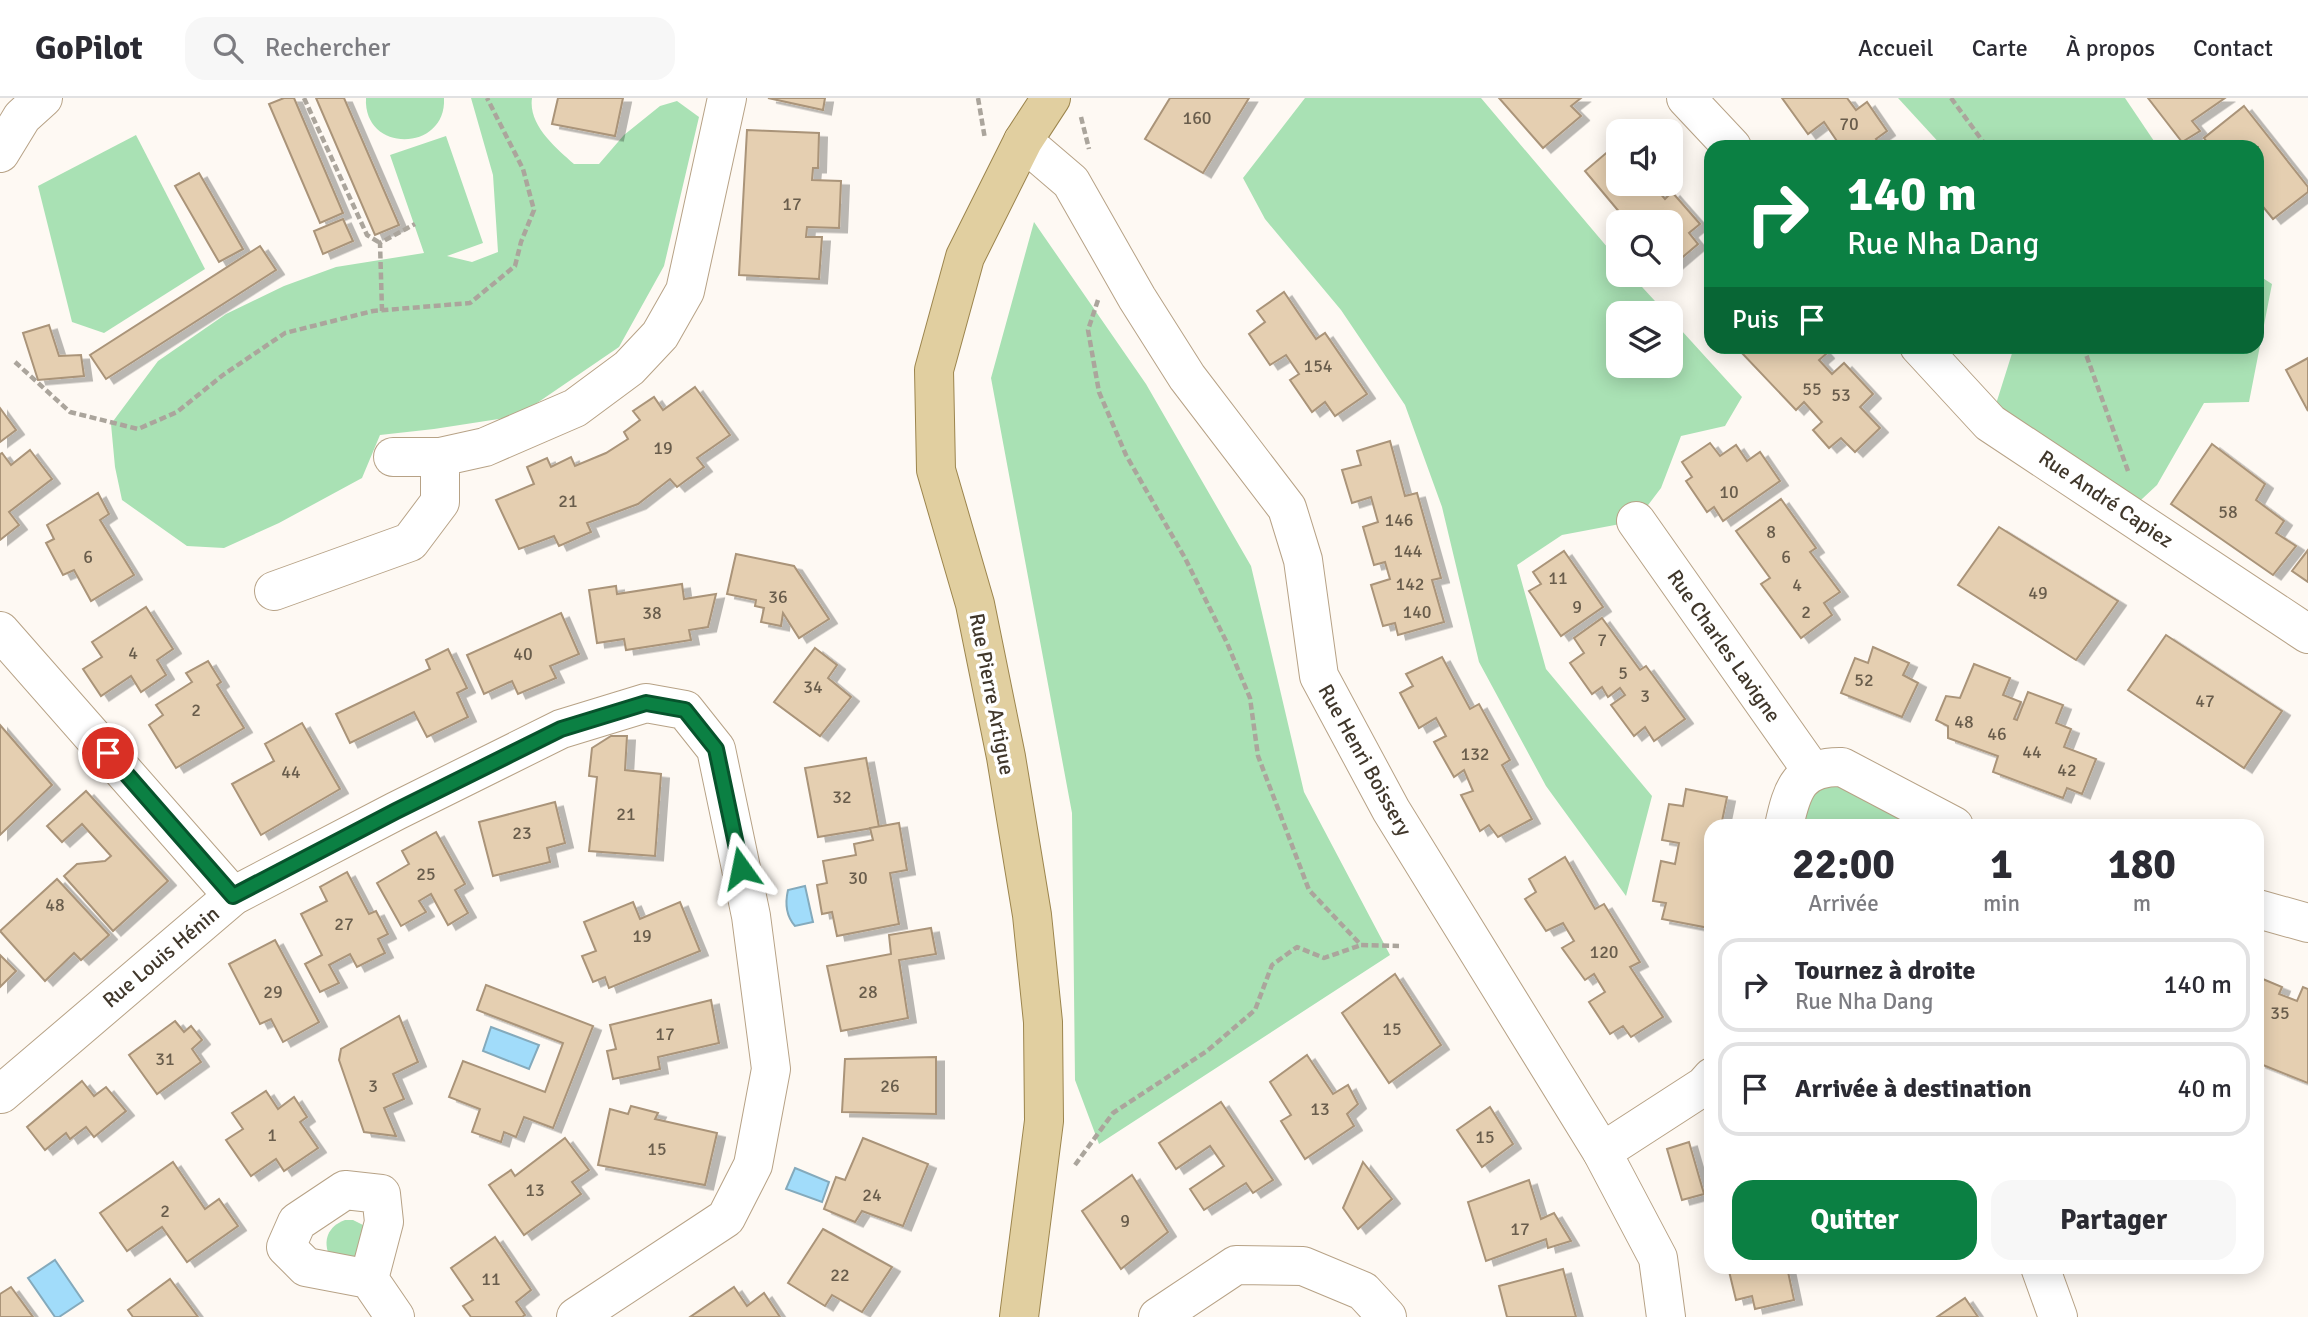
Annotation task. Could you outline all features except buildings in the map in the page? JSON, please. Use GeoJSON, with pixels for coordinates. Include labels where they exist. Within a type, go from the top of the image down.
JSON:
{"type":"FeatureCollection","features":[{"type":"Feature","properties":{"kind":"main road","name":"Rue Pierre Artigue"},"geometry":{"type":"LineString","coordinates":[[1019,1317],[1044,1121],[1043,1022],[1032,915],[1006,757],[975,604],[936,470],[934,370],[965,257],[1005,145],[1065,106]]}},
{"type":"Feature","properties":{"kind":"street"},"geometry":{"type":"LineString","coordinates":[[0,153],[22,117],[43,98]]}},
{"type":"Feature","properties":{"kind":"street"},"geometry":{"type":"LineString","coordinates":[[393,457],[440,457],[485,447],[575,408],[629,368],[660,335],[685,290],[727,98]]}},
{"type":"Feature","properties":{"kind":"street"},"geometry":{"type":"LineString","coordinates":[[1686,98],[1725,140]]}},
{"type":"Feature","properties":{"kind":"street","name":"Rue Henri Boissery"},"geometry":{"type":"LineString","coordinates":[[1005,145],[1071,182],[1187,377],[1287,508],[1303,560],[1319,676],[1391,810],[1602,1152],[1658,1258],[1666,1317]]}},
{"type":"Feature","properties":{"kind":"street","name":"Rue André Capiez"},"geometry":{"type":"LineString","coordinates":[[1926,354],[1990,422],[2308,634]]}},
{"type":"Feature","properties":{"kind":"street"},"geometry":{"type":"LineString","coordinates":[[274,591],[411,542],[440,502],[440,457]]}},
{"type":"Feature","properties":{"kind":"street","name":"Rue Charles Lavigne"},"geometry":{"type":"LineString","coordinates":[[1636,522],[1812,771]]}},
{"type":"Feature","properties":{"kind":"street"},"geometry":{"type":"LineString","coordinates":[[0,631],[233,896]]}},
{"type":"Feature","properties":{"kind":"street","name":"Rue Louis Hénin"},"geometry":{"type":"LineString","coordinates":[[1,1094],[233,896],[561,729],[646,703],[685,710],[716,749],[751,916],[771,1069],[753,1165],[726,1218],[576,1317]]}},
{"type":"Feature","properties":{"kind":"street"},"geometry":{"type":"LineString","coordinates":[[1786,819],[1798,783],[1812,771],[1826,767],[1842,767],[1941,819]]}},
{"type":"Feature","properties":{"kind":"street"},"geometry":{"type":"LineString","coordinates":[[2264,911],[2308,923]]}},
{"type":"Feature","properties":{"kind":"street"},"geometry":{"type":"LineString","coordinates":[[1602,1152],[1704,1086]]}},
{"type":"Feature","properties":{"kind":"street"},"geometry":{"type":"LineString","coordinates":[[1158,1317],[1236,1265],[1303,1266],[1363,1290],[1387,1317]]}},
{"type":"Feature","properties":{"kind":"street"},"geometry":{"type":"LineString","coordinates":[[2043,1274],[2058,1317]]}},
{"type":"Feature","properties":{"kind":"street"},"geometry":{"type":"LineString","coordinates":[[369,1279],[394,1317]]}},
{"type":"Feature","properties":{"kind":"path"},"geometry":{"type":"LineString","coordinates":[[304,98],[367,235],[380,243]]}},
{"type":"Feature","properties":{"kind":"path"},"geometry":{"type":"LineString","coordinates":[[15,362],[70,412],[138,429],[177,412],[223,375],[285,333],[373,311],[470,303],[515,266],[534,210],[523,169],[487,98]]}},
{"type":"Feature","properties":{"kind":"path"},"geometry":{"type":"LineString","coordinates":[[978,98],[1005,145]]}},
{"type":"Feature","properties":{"kind":"path"},"geometry":{"type":"LineString","coordinates":[[1951,98],[1982,140]]}},
{"type":"Feature","properties":{"kind":"path"},"geometry":{"type":"LineString","coordinates":[[1065,106],[1092,160]]}},
{"type":"Feature","properties":{"kind":"path"},"geometry":{"type":"LineString","coordinates":[[380,243],[415,224]]}},
{"type":"Feature","properties":{"kind":"path"},"geometry":{"type":"LineString","coordinates":[[380,243],[382,311]]}},
{"type":"Feature","properties":{"kind":"path"},"geometry":{"type":"LineString","coordinates":[[1114,257],[1088,330],[1099,392],[1126,455],[1185,558],[1227,643],[1250,698],[1258,756],[1309,890],[1362,945]]}},
{"type":"Feature","properties":{"kind":"path"},"geometry":{"type":"LineString","coordinates":[[2087,354],[2128,471]]}},
{"type":"Feature","properties":{"kind":"path"},"geometry":{"type":"LineString","coordinates":[[1069,1174],[1113,1113],[1207,1051],[1255,1010],[1272,965],[1297,947],[1324,958],[1362,945],[1399,946]]}},
{"type":"Feature","properties":{"kind":"green space"},"geometry":{"type":"Polygon","coordinates":[[[366,98],[444,98],[441,116],[433,129],[420,136],[405,139],[390,137],[377,129],[369,116],[366,98]]]}},
{"type":"Feature","properties":{"kind":"green space"},"geometry":{"type":"Polygon","coordinates":[[[471,98],[532,98],[534,117],[539,127],[574,164],[599,164],[624,135],[660,106],[677,101],[699,117],[664,266],[619,347],[518,416],[380,435],[362,478],[279,523],[224,548],[187,546],[122,500],[115,467],[111,424],[158,361],[226,314],[284,286],[336,267],[424,253],[390,155],[446,136],[483,243],[447,256],[472,262],[498,252],[493,175],[471,98]]]}},
{"type":"Feature","properties":{"kind":"green space"},"geometry":{"type":"Polygon","coordinates":[[[1305,98],[1481,98],[1606,246],[1606,287],[1642,287],[1655,301],[1606,301],[1606,378],[1683,378],[1683,332],[1742,397],[1725,426],[1681,436],[1661,488],[1636,521],[1562,535],[1517,565],[1546,669],[1652,796],[1626,896],[1546,786],[1479,662],[1442,507],[1405,405],[1341,310],[1265,219],[1243,178],[1305,98]]]}},
{"type":"Feature","properties":{"kind":"green space"},"geometry":{"type":"Polygon","coordinates":[[[1898,98],[2125,98],[2153,140],[1937,140],[1898,98]]]}},
{"type":"Feature","properties":{"kind":"green space"},"geometry":{"type":"Polygon","coordinates":[[[136,135],[205,269],[104,333],[72,322],[38,186],[136,135]]]}},
{"type":"Feature","properties":{"kind":"green space"},"geometry":{"type":"Polygon","coordinates":[[[1034,222],[1146,384],[1251,566],[1304,792],[1390,955],[1099,1144],[1075,1080],[1072,813],[991,378],[1034,222]]]}},
{"type":"Feature","properties":{"kind":"green space"},"geometry":{"type":"Polygon","coordinates":[[[2264,279],[2272,284],[2264,325],[2264,279]]]}},
{"type":"Feature","properties":{"kind":"green space"},"geometry":{"type":"Polygon","coordinates":[[[2012,354],[2258,354],[2249,402],[2204,403],[2157,485],[2127,513],[1990,423],[2012,354]]]}},
{"type":"Feature","properties":{"kind":"green space"},"geometry":{"type":"Polygon","coordinates":[[[1812,771],[1936,819],[1788,819],[1812,771]]]}},
{"type":"Feature","properties":{"kind":"green space"},"geometry":{"type":"Polygon","coordinates":[[[345,1220],[353,1220],[367,1227],[365,1262],[330,1257],[328,1235],[334,1226],[345,1220]]]}},
{"type":"Feature","properties":{"kind":"water"},"geometry":{"type":"Polygon","coordinates":[[[805,886],[813,922],[795,926],[787,909],[788,890],[805,886]]]}},
{"type":"Feature","properties":{"kind":"water"},"geometry":{"type":"Polygon","coordinates":[[[491,1027],[539,1045],[529,1069],[483,1051],[491,1027]]]}},
{"type":"Feature","properties":{"kind":"water"},"geometry":{"type":"Polygon","coordinates":[[[795,1168],[829,1182],[822,1202],[786,1189],[795,1168]]]}},
{"type":"Feature","properties":{"kind":"water"},"geometry":{"type":"Polygon","coordinates":[[[55,1260],[83,1301],[59,1317],[55,1317],[28,1278],[55,1260]]]}},
{"type":"Feature","properties":{"kind":"route"},"geometry":{"type":"LineString","coordinates":[[108,753],[233,896],[561,729],[646,703],[685,710],[716,749],[741,868]]}}]}
